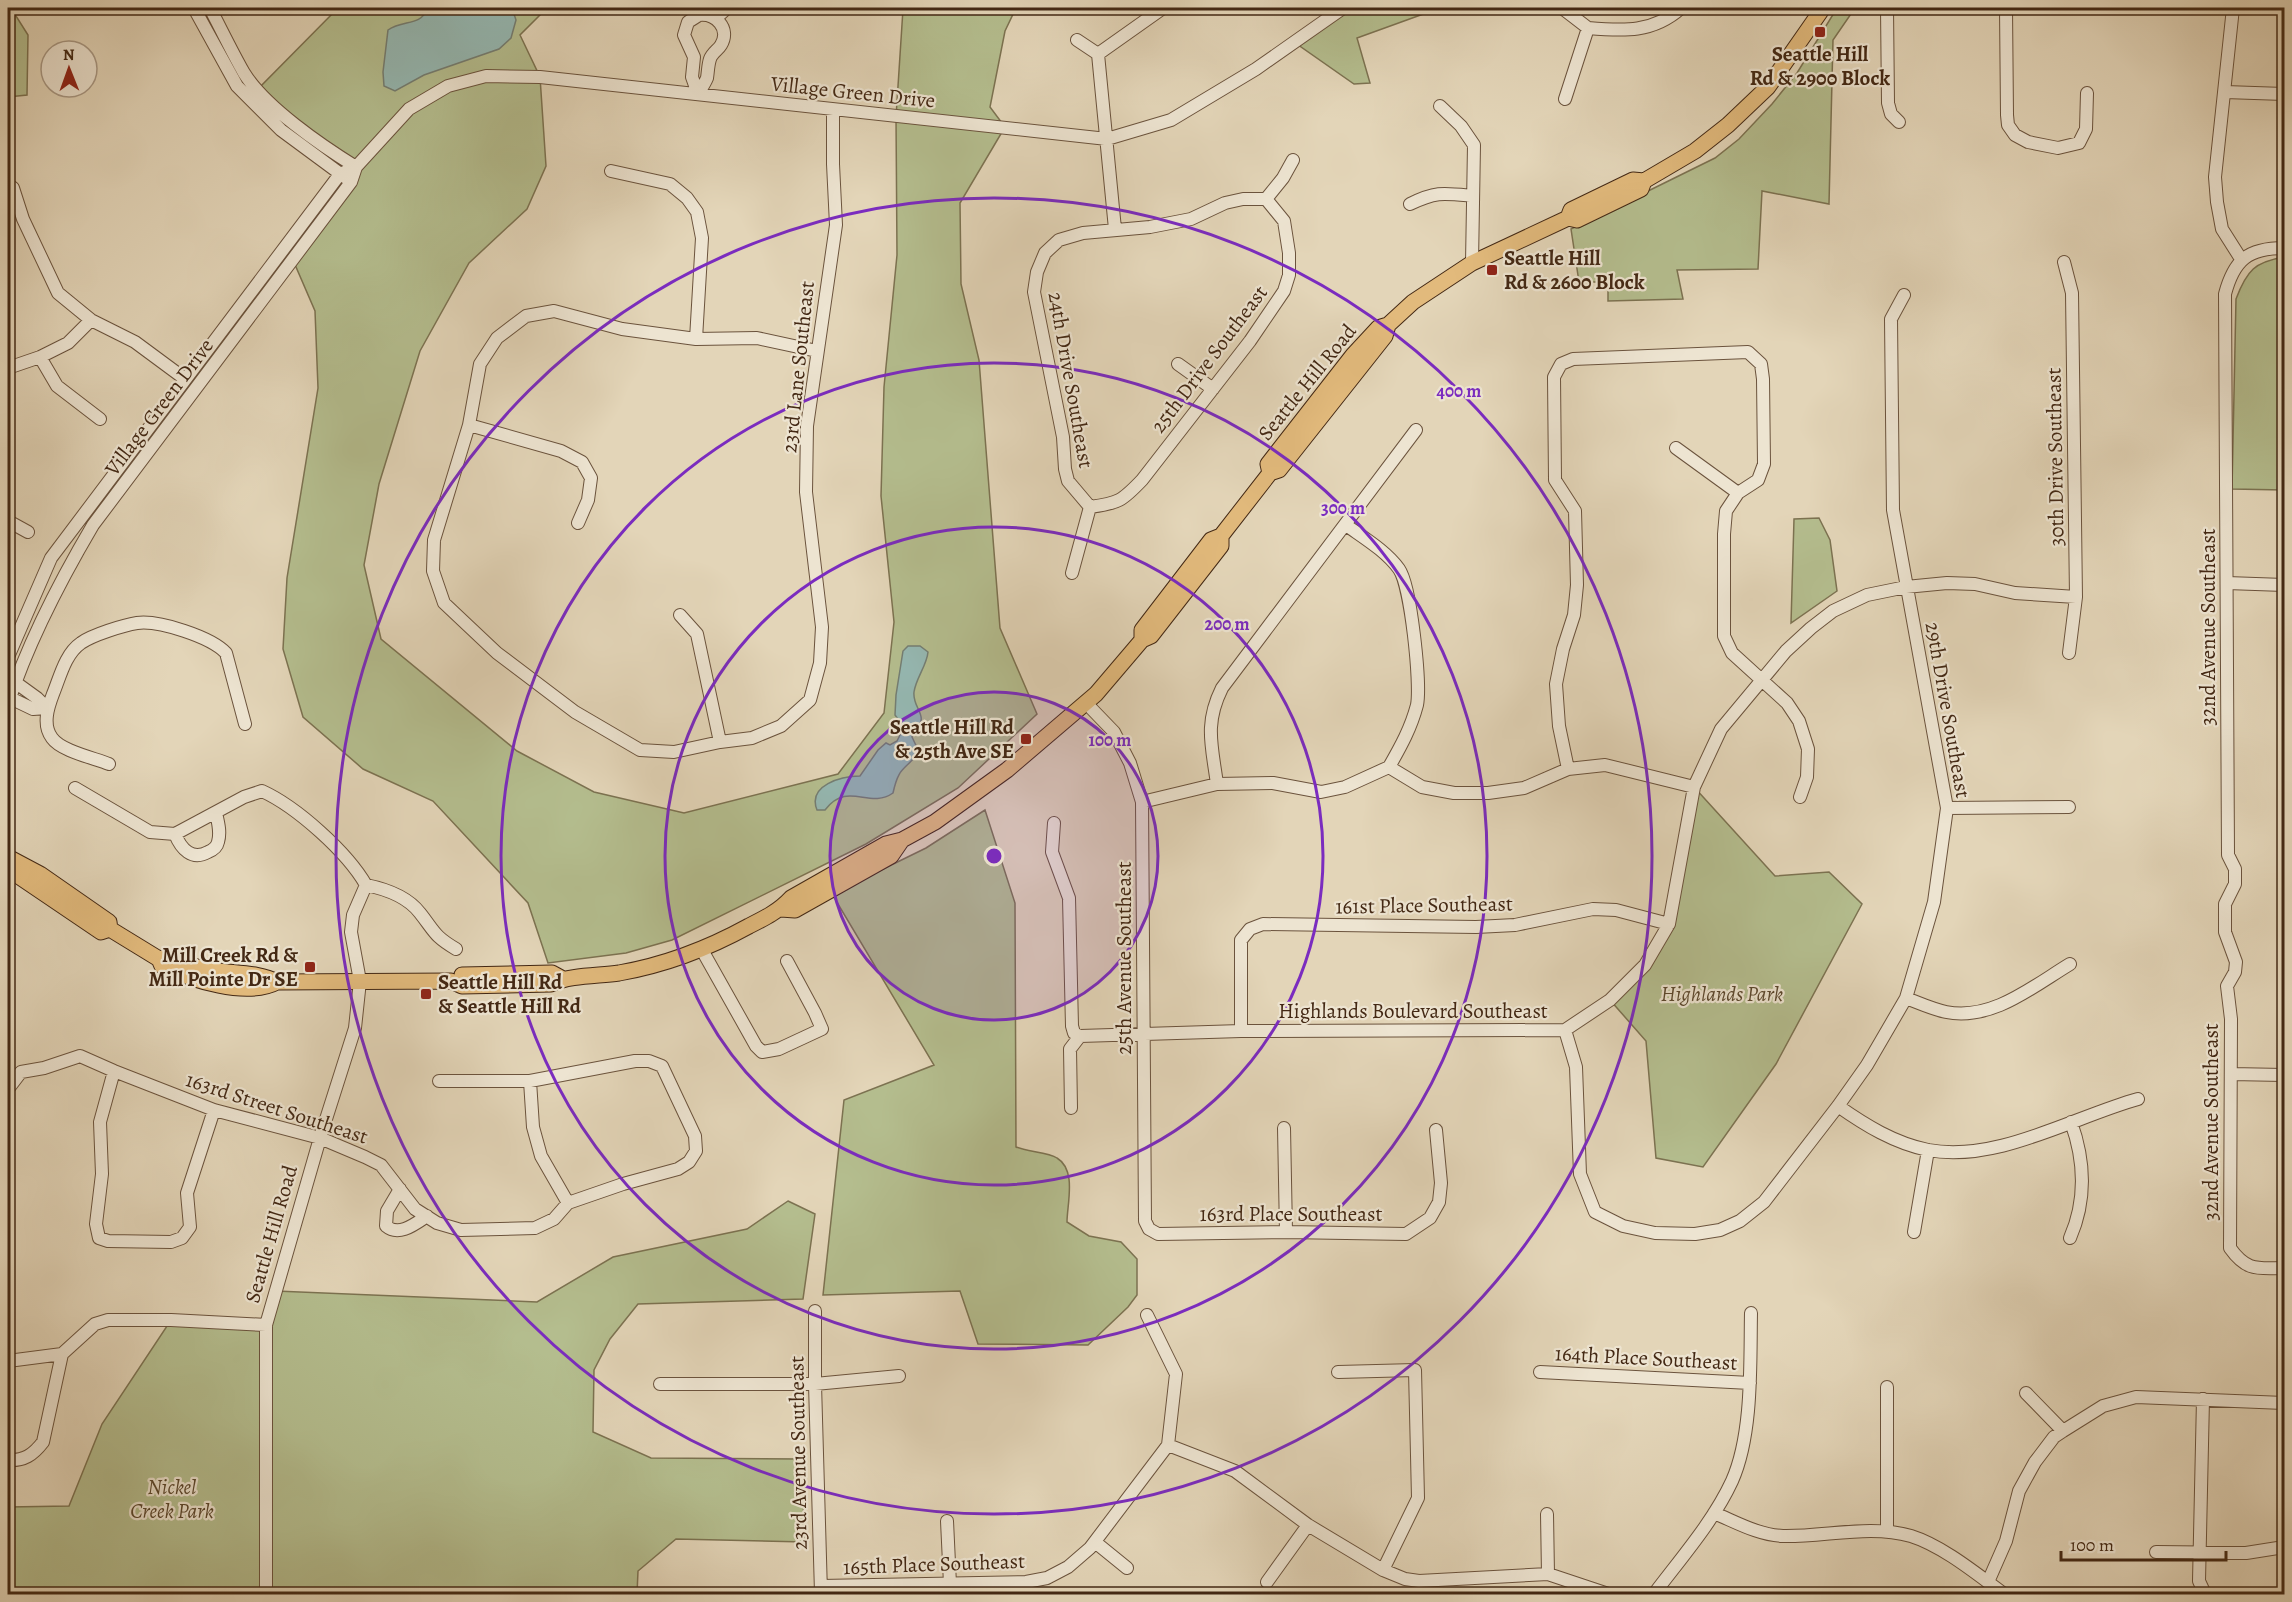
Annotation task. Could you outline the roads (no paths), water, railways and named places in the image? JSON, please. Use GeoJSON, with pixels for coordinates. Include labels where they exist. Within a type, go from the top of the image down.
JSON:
{"type":"FeatureCollection","features":[{"type":"Feature","properties":{"kind":"main road","name":"Seattle Hill Road"},"geometry":{"type":"LineString","coordinates":[[360,981],[451,981],[462,975],[552,973],[563,979],[585,978],[658,964],[702,950],[781,909],[791,898],[886,844],[902,840],[935,822],[1007,770],[1086,703],[1142,640],[1142,630],[1211,540],[1221,536],[1269,473],[1279,470],[1385,336],[1388,325],[1413,302],[1472,262],[1568,218],[1571,210],[1633,180],[1644,181],[1695,151],[1728,126],[1768,87],[1823,8]]}},
{"type":"Feature","properties":{"kind":"main road"},"geometry":{"type":"LineString","coordinates":[[8,856],[40,874],[102,916],[109,922],[110,929]]}},
{"type":"Feature","properties":{"kind":"main road"},"geometry":{"type":"LineString","coordinates":[[8,869],[101,932],[110,929],[159,959],[167,956],[202,969],[228,974],[267,976],[277,982],[360,981]]}},
{"type":"Feature","properties":{"kind":"street"},"geometry":{"type":"LineString","coordinates":[[194,8],[237,86],[281,130],[351,182]]}},
{"type":"Feature","properties":{"kind":"street"},"geometry":{"type":"LineString","coordinates":[[210,8],[245,74],[258,89],[277,108],[332,152],[356,167]]}},
{"type":"Feature","properties":{"kind":"street"},"geometry":{"type":"LineString","coordinates":[[716,18],[727,8]]}},
{"type":"Feature","properties":{"kind":"street"},"geometry":{"type":"LineString","coordinates":[[1098,54],[1164,8]]}},
{"type":"Feature","properties":{"kind":"street","name":"Village Green Drive"},"geometry":{"type":"LineString","coordinates":[[8,657],[51,558],[340,174],[356,167],[409,109],[448,86],[486,76],[540,77],[1107,140],[1171,120],[1256,69],[1343,8]]}},
{"type":"Feature","properties":{"kind":"street"},"geometry":{"type":"LineString","coordinates":[[1562,8],[1587,28],[1616,31],[1641,29],[1668,19],[1681,8]]}},
{"type":"Feature","properties":{"kind":"street"},"geometry":{"type":"LineString","coordinates":[[1887,8],[1888,103],[1891,114],[1899,122]]}},
{"type":"Feature","properties":{"kind":"street"},"geometry":{"type":"LineString","coordinates":[[2006,8],[2007,115],[2008,125],[2015,135],[2028,142],[2058,148],[2079,143],[2086,129],[2087,93]]}},
{"type":"Feature","properties":{"kind":"street"},"geometry":{"type":"LineString","coordinates":[[2233,8],[2215,177],[2222,229],[2241,259],[2258,251],[2284,248]]}},
{"type":"Feature","properties":{"kind":"street"},"geometry":{"type":"LineString","coordinates":[[708,15],[716,18],[723,28],[723,41],[710,57],[706,79],[698,94],[692,77],[694,57],[686,43],[685,30],[688,22],[695,17],[708,15]]}},
{"type":"Feature","properties":{"kind":"street"},"geometry":{"type":"LineString","coordinates":[[1566,99],[1587,28]]}},
{"type":"Feature","properties":{"kind":"street"},"geometry":{"type":"LineString","coordinates":[[1077,40],[1098,54]]}},
{"type":"Feature","properties":{"kind":"street"},"geometry":{"type":"LineString","coordinates":[[1098,54],[1115,229],[1149,227],[1191,219],[1225,203],[1243,199],[1266,199],[1283,178],[1293,160]]}},
{"type":"Feature","properties":{"kind":"street"},"geometry":{"type":"LineString","coordinates":[[2225,92],[2284,94]]}},
{"type":"Feature","properties":{"kind":"street"},"geometry":{"type":"LineString","coordinates":[[1440,106],[1461,126],[1474,145],[1472,262]]}},
{"type":"Feature","properties":{"kind":"street","name":"23rd Lane Southeast"},"geometry":{"type":"LineString","coordinates":[[720,742],[752,738],[781,726],[810,700],[820,663],[822,627],[806,492],[807,426],[836,225],[833,110]]}},
{"type":"Feature","properties":{"kind":"street","name":"Village Green Drive"},"geometry":{"type":"LineString","coordinates":[[8,700],[11,681],[23,663],[69,566],[93,525],[351,182],[356,167]]}},
{"type":"Feature","properties":{"kind":"street"},"geometry":{"type":"LineString","coordinates":[[611,171],[670,184],[687,198],[697,212],[702,238],[696,339]]}},
{"type":"Feature","properties":{"kind":"street"},"geometry":{"type":"LineString","coordinates":[[8,184],[13,188],[23,219],[58,293],[91,320],[135,342],[184,379]]}},
{"type":"Feature","properties":{"kind":"street"},"geometry":{"type":"LineString","coordinates":[[1410,204],[1429,194],[1473,196]]}},
{"type":"Feature","properties":{"kind":"street","name":"25th Drive Southeast"},"geometry":{"type":"LineString","coordinates":[[1090,507],[1109,505],[1123,500],[1142,480],[1274,308],[1284,291],[1289,275],[1289,253],[1284,221],[1266,199]]}},
{"type":"Feature","properties":{"kind":"street","name":"24th Drive Southeast"},"geometry":{"type":"LineString","coordinates":[[1090,507],[1068,481],[1063,437],[1034,292],[1037,272],[1045,253],[1059,240],[1083,233],[1115,229]]}},
{"type":"Feature","properties":{"kind":"street","name":"32nd Avenue Southeast"},"geometry":{"type":"LineString","coordinates":[[2241,259],[2230,274],[2225,294],[2228,855],[2235,869],[2235,884],[2225,904],[2225,932],[2236,962],[2235,972],[2227,986],[2231,1019],[2230,1248],[2240,1262],[2253,1268],[2284,1268]]}},
{"type":"Feature","properties":{"kind":"street","name":"30th Drive Southeast"},"geometry":{"type":"LineString","coordinates":[[2064,262],[2072,293],[2076,597],[2069,653]]}},
{"type":"Feature","properties":{"kind":"street","name":"29th Drive Southeast"},"geometry":{"type":"LineString","coordinates":[[1565,1030],[1576,1067],[1580,1174],[1595,1212],[1623,1226],[1655,1233],[1695,1234],[1720,1230],[1740,1221],[1764,1202],[1867,1065],[1906,998],[1934,902],[1947,808],[1893,510],[1891,319],[1904,295]]}},
{"type":"Feature","properties":{"kind":"street"},"geometry":{"type":"LineString","coordinates":[[680,615],[697,633],[720,742],[674,752],[640,750],[566,706],[497,653],[444,603],[433,571],[434,540],[469,425],[480,364],[497,338],[526,316],[554,311],[622,329],[696,339],[757,338],[817,351]]}},
{"type":"Feature","properties":{"kind":"street"},"geometry":{"type":"LineString","coordinates":[[8,368],[40,357],[68,343],[91,320]]}},
{"type":"Feature","properties":{"kind":"street"},"geometry":{"type":"LineString","coordinates":[[1568,769],[1559,726],[1556,684],[1563,649],[1574,615],[1577,585],[1575,511],[1555,480],[1554,377],[1561,364],[1573,359],[1748,352],[1761,364],[1764,464],[1758,480],[1738,493],[1726,511],[1724,636],[1732,653],[1787,703],[1799,722],[1808,749],[1807,777],[1800,797]]}},
{"type":"Feature","properties":{"kind":"street"},"geometry":{"type":"LineString","coordinates":[[40,357],[57,386],[100,419]]}},
{"type":"Feature","properties":{"kind":"street"},"geometry":{"type":"LineString","coordinates":[[1178,364],[1213,389]]}},
{"type":"Feature","properties":{"kind":"street"},"geometry":{"type":"LineString","coordinates":[[469,425],[561,451],[582,462],[591,478],[588,501],[578,523]]}},
{"type":"Feature","properties":{"kind":"street"},"geometry":{"type":"LineString","coordinates":[[1217,784],[1209,724],[1214,704],[1222,688],[1416,430]]}},
{"type":"Feature","properties":{"kind":"street"},"geometry":{"type":"LineString","coordinates":[[1676,448],[1738,493]]}},
{"type":"Feature","properties":{"kind":"street"},"geometry":{"type":"LineString","coordinates":[[1072,573],[1090,507]]}},
{"type":"Feature","properties":{"kind":"street"},"geometry":{"type":"LineString","coordinates":[[8,521],[28,532]]}},
{"type":"Feature","properties":{"kind":"street"},"geometry":{"type":"LineString","coordinates":[[1142,802],[1217,784],[1273,783],[1321,792],[1345,787],[1389,767],[1410,730],[1418,701],[1409,594],[1400,570],[1385,555],[1346,525]]}},
{"type":"Feature","properties":{"kind":"street","name":"Highlands Boulevard Southeast"},"geometry":{"type":"LineString","coordinates":[[1077,1035],[1241,1031],[1565,1030],[1610,1000],[1645,965],[1669,924],[1694,788],[1721,729],[1786,651],[1833,611],[1867,595],[1906,587],[1947,583],[1975,584],[2015,593],[2076,597]]}},
{"type":"Feature","properties":{"kind":"street"},"geometry":{"type":"LineString","coordinates":[[2227,583],[2284,585]]}},
{"type":"Feature","properties":{"kind":"street"},"geometry":{"type":"LineString","coordinates":[[109,764],[61,747],[51,738],[47,725],[47,708],[65,662],[82,642],[137,623],[156,624],[189,633],[219,645],[226,652],[245,724]]}},
{"type":"Feature","properties":{"kind":"street"},"geometry":{"type":"LineString","coordinates":[[11,681],[37,698],[47,708]]}},
{"type":"Feature","properties":{"kind":"street"},"geometry":{"type":"LineString","coordinates":[[8,700],[33,709],[47,708]]}},
{"type":"Feature","properties":{"kind":"street","name":"25th Avenue Southeast"},"geometry":{"type":"LineString","coordinates":[[1086,703],[1114,732],[1130,763],[1142,802],[1145,1221],[1149,1229]]}},
{"type":"Feature","properties":{"kind":"street"},"geometry":{"type":"LineString","coordinates":[[1389,767],[1422,787],[1454,794],[1488,794],[1524,788],[1568,769],[1605,765],[1694,788]]}},
{"type":"Feature","properties":{"kind":"street"},"geometry":{"type":"LineString","coordinates":[[75,788],[150,832],[175,834],[244,797],[262,791],[281,800],[356,867],[366,885]]}},
{"type":"Feature","properties":{"kind":"street"},"geometry":{"type":"LineString","coordinates":[[1947,808],[2069,807]]}},
{"type":"Feature","properties":{"kind":"street"},"geometry":{"type":"LineString","coordinates":[[175,834],[179,844],[192,855],[209,852],[217,846],[219,838],[216,813]]}},
{"type":"Feature","properties":{"kind":"street"},"geometry":{"type":"LineString","coordinates":[[1054,823],[1052,852],[1069,898],[1077,1035],[1070,1049],[1071,1108]]}},
{"type":"Feature","properties":{"kind":"street"},"geometry":{"type":"LineString","coordinates":[[366,885],[387,889],[404,898],[419,912],[439,938],[456,949]]}},
{"type":"Feature","properties":{"kind":"street"},"geometry":{"type":"LineString","coordinates":[[360,981],[351,932],[353,915],[366,885]]}},
{"type":"Feature","properties":{"kind":"street","name":"161st Place Southeast"},"geometry":{"type":"LineString","coordinates":[[1241,1031],[1241,940],[1250,929],[1263,924],[1505,926],[1593,909],[1616,910],[1669,924]]}},
{"type":"Feature","properties":{"kind":"street"},"geometry":{"type":"LineString","coordinates":[[702,950],[756,1046],[762,1052],[779,1049],[822,1029],[787,961]]}},
{"type":"Feature","properties":{"kind":"street"},"geometry":{"type":"LineString","coordinates":[[1906,998],[1948,1012],[1968,1014],[1987,1011],[2007,1002],[2070,964]]}},
{"type":"Feature","properties":{"kind":"street","name":"Seattle Hill Road"},"geometry":{"type":"LineString","coordinates":[[266,1594],[266,1325],[320,1138],[355,1028],[360,981]]}},
{"type":"Feature","properties":{"kind":"street","name":"163rd Street Southeast"},"geometry":{"type":"LineString","coordinates":[[8,1089],[21,1072],[44,1068],[80,1056],[214,1110],[320,1138],[365,1157],[381,1166],[415,1209],[437,1223],[461,1230],[535,1228],[554,1219],[568,1203],[623,1184],[678,1169],[689,1162],[696,1151],[695,1136],[662,1066],[649,1061],[635,1061],[530,1081]]}},
{"type":"Feature","properties":{"kind":"street"},"geometry":{"type":"LineString","coordinates":[[114,1071],[100,1122],[102,1174],[96,1224],[99,1238],[108,1241],[171,1242],[182,1238],[190,1227],[188,1193],[214,1110]]}},
{"type":"Feature","properties":{"kind":"street"},"geometry":{"type":"LineString","coordinates":[[2231,1074],[2284,1075]]}},
{"type":"Feature","properties":{"kind":"street"},"geometry":{"type":"LineString","coordinates":[[439,1081],[530,1081],[533,1127],[541,1156],[568,1203]]}},
{"type":"Feature","properties":{"kind":"street"},"geometry":{"type":"LineString","coordinates":[[1838,1106],[1863,1124],[1894,1139],[1928,1150],[1964,1152],[1999,1147],[2106,1108],[2138,1099]]}},
{"type":"Feature","properties":{"kind":"street"},"geometry":{"type":"LineString","coordinates":[[2070,1238],[2077,1223],[2083,1193],[2079,1144],[2071,1122]]}},
{"type":"Feature","properties":{"kind":"street"},"geometry":{"type":"LineString","coordinates":[[1284,1128],[1286,1232]]}},
{"type":"Feature","properties":{"kind":"street","name":"163rd Place Southeast"},"geometry":{"type":"LineString","coordinates":[[1149,1229],[1158,1234],[1286,1232],[1406,1234],[1430,1218],[1439,1202],[1441,1183],[1436,1130]]}},
{"type":"Feature","properties":{"kind":"street"},"geometry":{"type":"LineString","coordinates":[[1914,1232],[1928,1150]]}},
{"type":"Feature","properties":{"kind":"street"},"geometry":{"type":"LineString","coordinates":[[400,1189],[387,1211],[386,1226],[395,1231],[404,1230],[427,1216]]}},
{"type":"Feature","properties":{"kind":"street","name":"23rd Avenue Southeast"},"geometry":{"type":"LineString","coordinates":[[815,1311],[821,1590]]}},
{"type":"Feature","properties":{"kind":"street"},"geometry":{"type":"LineString","coordinates":[[1654,1594],[1714,1513],[1732,1480],[1743,1446],[1750,1383],[1751,1313]]}},
{"type":"Feature","properties":{"kind":"street"},"geometry":{"type":"LineString","coordinates":[[1147,1315],[1176,1374],[1168,1445],[1234,1472],[1308,1525],[1383,1570],[1406,1579],[1419,1581],[1548,1574],[1608,1594]]}},
{"type":"Feature","properties":{"kind":"street"},"geometry":{"type":"LineString","coordinates":[[8,1361],[62,1354],[95,1324],[108,1320],[171,1320],[266,1325]]}},
{"type":"Feature","properties":{"kind":"street"},"geometry":{"type":"LineString","coordinates":[[8,1460],[19,1460],[34,1453],[42,1442],[62,1354]]}},
{"type":"Feature","properties":{"kind":"street"},"geometry":{"type":"LineString","coordinates":[[1338,1372],[1415,1370],[1418,1498],[1383,1570]]}},
{"type":"Feature","properties":{"kind":"street","name":"164th Place Southeast"},"geometry":{"type":"LineString","coordinates":[[1540,1372],[1750,1383]]}},
{"type":"Feature","properties":{"kind":"street"},"geometry":{"type":"LineString","coordinates":[[660,1384],[815,1384],[899,1376]]}},
{"type":"Feature","properties":{"kind":"street"},"geometry":{"type":"LineString","coordinates":[[1887,1387],[1887,1531]]}},
{"type":"Feature","properties":{"kind":"street"},"geometry":{"type":"LineString","coordinates":[[2026,1393],[2063,1431]]}},
{"type":"Feature","properties":{"kind":"street"},"geometry":{"type":"LineString","coordinates":[[1988,1582],[2006,1541],[2019,1491],[2048,1446],[2063,1431],[2103,1406],[2136,1397],[2284,1403]]}},
{"type":"Feature","properties":{"kind":"street"},"geometry":{"type":"LineString","coordinates":[[2203,1399],[2199,1581],[2205,1594]]}},
{"type":"Feature","properties":{"kind":"street","name":"165th Place Southeast"},"geometry":{"type":"LineString","coordinates":[[821,1590],[1026,1582],[1047,1578],[1068,1567],[1095,1542],[1168,1445]]}},
{"type":"Feature","properties":{"kind":"street"},"geometry":{"type":"LineString","coordinates":[[1714,1513],[1758,1532],[1781,1536],[1887,1531],[1913,1537],[1937,1548],[2004,1594]]}},
{"type":"Feature","properties":{"kind":"street"},"geometry":{"type":"LineString","coordinates":[[1547,1515],[1548,1574]]}},
{"type":"Feature","properties":{"kind":"street"},"geometry":{"type":"LineString","coordinates":[[947,1521],[950,1584]]}},
{"type":"Feature","properties":{"kind":"street"},"geometry":{"type":"LineString","coordinates":[[1268,1582],[1308,1525]]}},
{"type":"Feature","properties":{"kind":"street"},"geometry":{"type":"LineString","coordinates":[[1095,1542],[1127,1568]]}},
{"type":"Feature","properties":{"kind":"street"},"geometry":{"type":"LineString","coordinates":[[2156,1552],[2246,1553],[2284,1547]]}},
{"type":"Feature","properties":{"kind":"water"},"geometry":{"type":"Polygon","coordinates":[[[428,8],[512,8],[516,20],[511,38],[499,49],[424,75],[395,91],[384,86],[383,72],[388,30],[421,18],[428,8]]]}},
{"type":"Feature","properties":{"kind":"water"},"geometry":{"type":"Polygon","coordinates":[[[908,646],[920,646],[928,652],[914,692],[921,721],[913,731],[912,737],[919,752],[900,773],[893,793],[875,799],[842,797],[825,810],[817,810],[815,801],[821,788],[836,780],[860,776],[878,750],[886,743],[890,745],[897,741],[904,727],[895,715],[896,695],[903,651],[908,646]]]}},
{"type":"Feature","properties":{"kind":"place","name":"Seattle Hill Rd & 2900 Block"},"geometry":{"type":"Point","coordinates":[1820,32]}},
{"type":"Feature","properties":{"kind":"place","name":"Seattle Hill Rd & 2600 Block"},"geometry":{"type":"Point","coordinates":[1492,270]}},
{"type":"Feature","properties":{"kind":"place","name":"Seattle Hill Rd & 25th Ave SE"},"geometry":{"type":"Point","coordinates":[1026,739]}},
{"type":"Feature","properties":{"kind":"place","name":"Mill Creek Rd & Mill Pointe Dr SE"},"geometry":{"type":"Point","coordinates":[310,967]}},
{"type":"Feature","properties":{"kind":"place","name":"Seattle Hill Rd & Seattle Hill Rd"},"geometry":{"type":"Point","coordinates":[426,994]}},
{"type":"Feature","properties":{"kind":"park label","name":"Highlands Park"},"geometry":{"type":"Point","coordinates":[1722,994]}},
{"type":"Feature","properties":{"kind":"park label","name":"Nickel Creek Park"},"geometry":{"type":"Point","coordinates":[172,1499]}}]}
